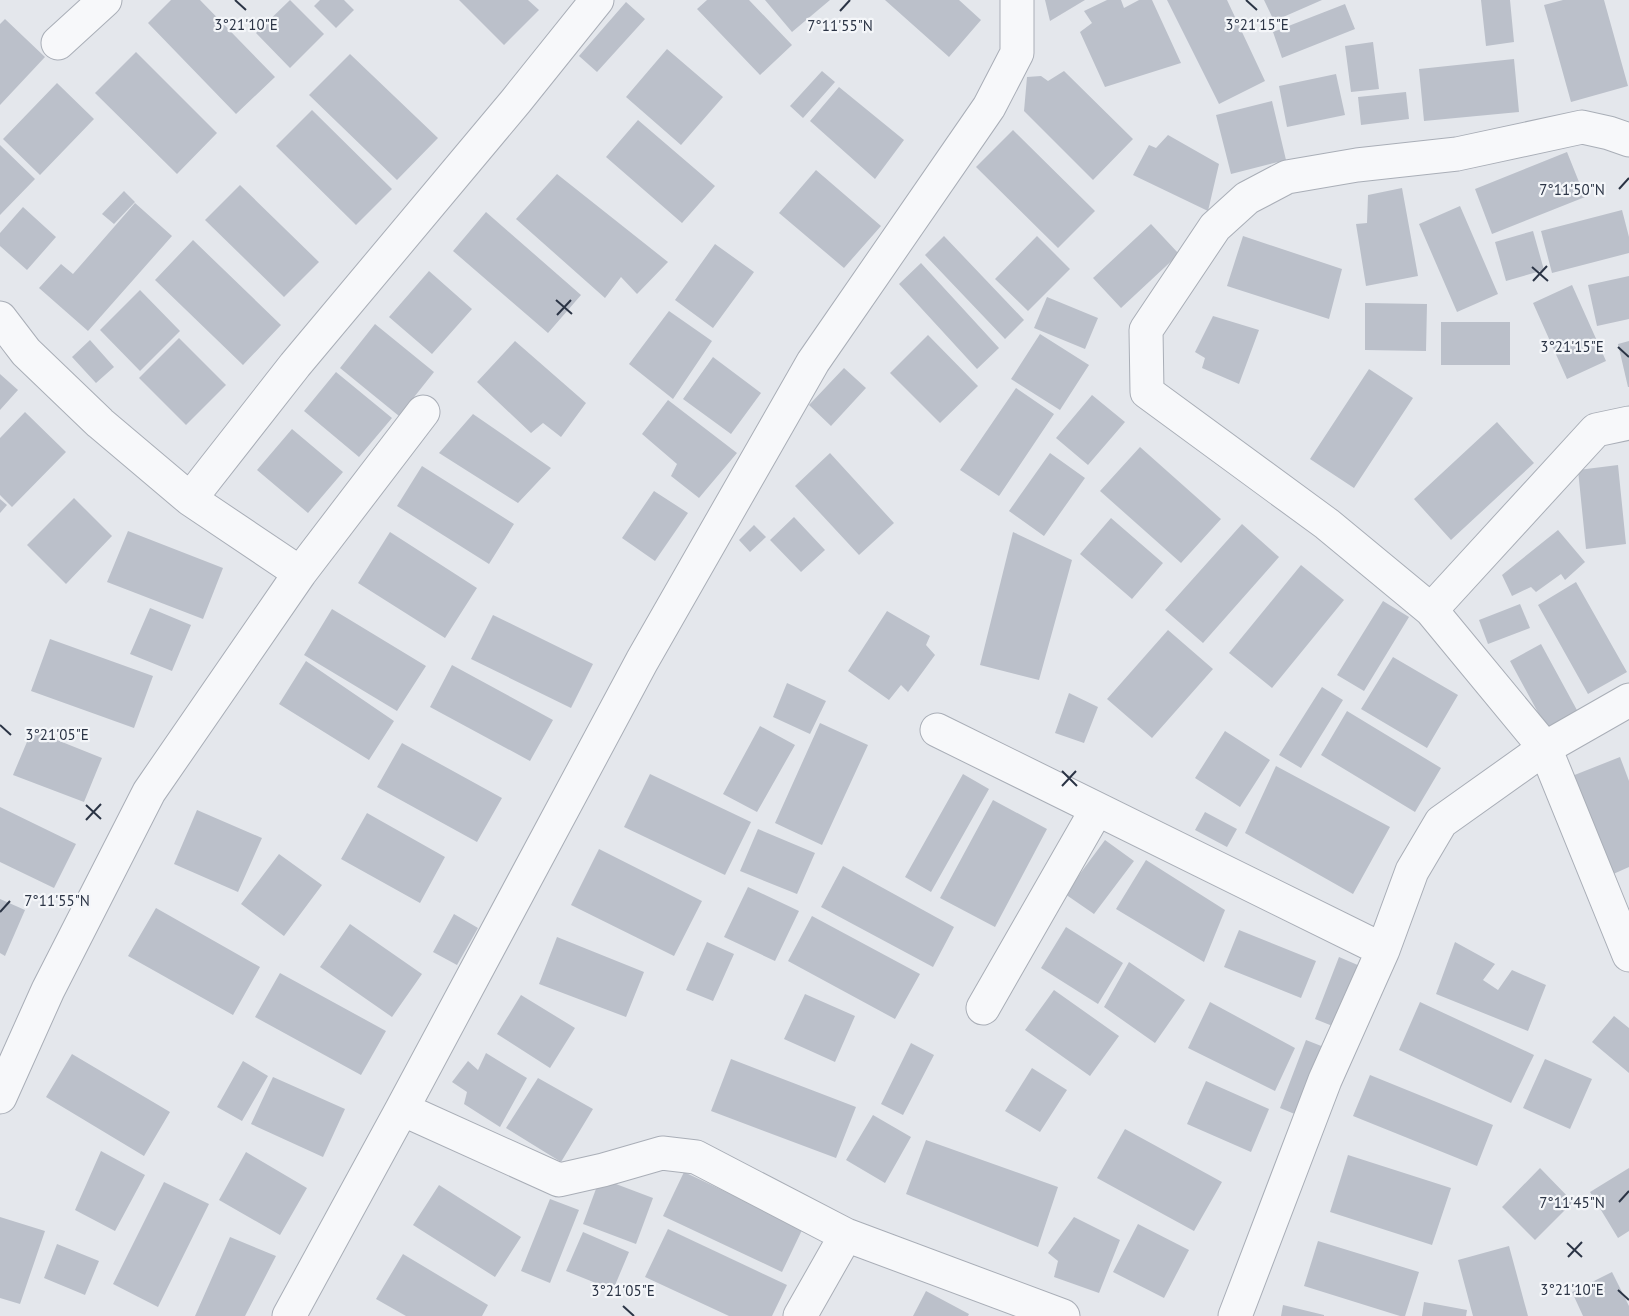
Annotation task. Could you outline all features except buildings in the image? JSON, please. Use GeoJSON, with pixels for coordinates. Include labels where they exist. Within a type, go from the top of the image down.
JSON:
{"type":"FeatureCollection","features":[{"type":"Feature","properties":{"kind":"street"},"geometry":{"type":"LineString","coordinates":[[58,43],[105,0]]}},
{"type":"Feature","properties":{"kind":"street"},"geometry":{"type":"LineString","coordinates":[[190,499],[295,365],[597,0]]}},
{"type":"Feature","properties":{"kind":"street"},"geometry":{"type":"LineString","coordinates":[[289,1316],[642,661],[813,362],[989,107],[1017,53],[1017,0]]}},
{"type":"Feature","properties":{"kind":"street"},"geometry":{"type":"LineString","coordinates":[[1629,140],[1582,127],[1457,154],[1357,165],[1287,177],[1246,198],[1215,227],[1146,330],[1147,392],[1328,524],[1431,610],[1545,748],[1629,955]]}},
{"type":"Feature","properties":{"kind":"street"},"geometry":{"type":"LineString","coordinates":[[0,318],[26,352],[100,423],[190,499],[300,573]]}},
{"type":"Feature","properties":{"kind":"street"},"geometry":{"type":"LineString","coordinates":[[0,1096],[48,990],[149,792],[300,573],[423,412]]}},
{"type":"Feature","properties":{"kind":"street"},"geometry":{"type":"LineString","coordinates":[[1431,610],[1596,430],[1629,423]]}},
{"type":"Feature","properties":{"kind":"street"},"geometry":{"type":"LineString","coordinates":[[1235,1316],[1325,1080],[1383,950],[1412,871],[1442,822],[1545,748],[1629,700]]}},
{"type":"Feature","properties":{"kind":"street"},"geometry":{"type":"LineString","coordinates":[[937,730],[1383,950]]}},
{"type":"Feature","properties":{"kind":"street"},"geometry":{"type":"LineString","coordinates":[[983,1008],[1097,809]]}},
{"type":"Feature","properties":{"kind":"street"},"geometry":{"type":"LineString","coordinates":[[402,1109],[559,1180],[662,1153],[696,1157],[846,1235],[1063,1316]]}},
{"type":"Feature","properties":{"kind":"street"},"geometry":{"type":"LineString","coordinates":[[800,1316],[846,1235]]}}]}
